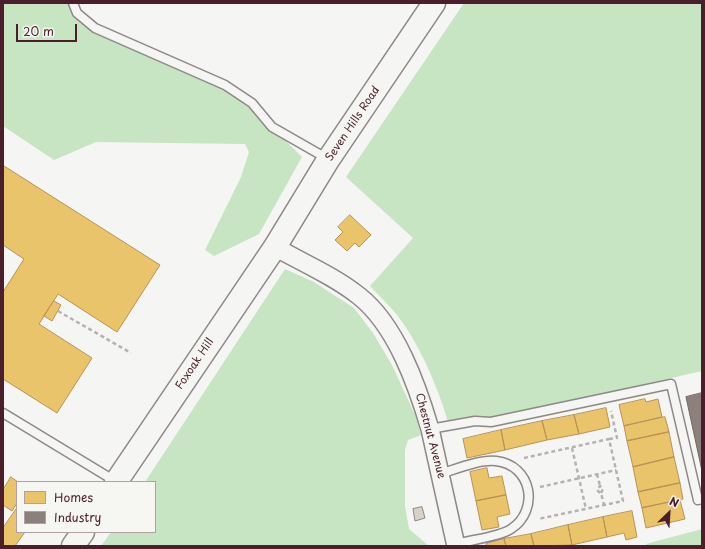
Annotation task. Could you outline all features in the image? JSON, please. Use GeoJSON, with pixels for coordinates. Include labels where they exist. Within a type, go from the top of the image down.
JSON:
{"type":"FeatureCollection","features":[{"type":"Feature","properties":{"kind":"main road","name":"Seven Hills Road"},"geometry":{"type":"LineString","coordinates":[[275,247],[328,160],[434,3]]}},
{"type":"Feature","properties":{"kind":"main road","name":"Foxoak Hill"},"geometry":{"type":"LineString","coordinates":[[117,481],[275,247]]}},
{"type":"Feature","properties":{"kind":"main road"},"geometry":{"type":"LineString","coordinates":[[73,546],[81,533]]}},
{"type":"Feature","properties":{"kind":"street","name":"Chestnut Avenue"},"geometry":{"type":"LineString","coordinates":[[275,247],[342,284],[360,297],[374,310],[386,326],[408,367],[430,429],[456,545]]}},
{"type":"Feature","properties":{"kind":"lane"},"geometry":{"type":"LineString","coordinates":[[73,3],[77,13],[95,28],[225,85],[252,103],[272,127],[328,160]]}},
{"type":"Feature","properties":{"kind":"lane"},"geometry":{"type":"LineString","coordinates":[[430,429],[474,421],[491,422],[671,384],[698,500],[702,499]]}},
{"type":"Feature","properties":{"kind":"lane"},"geometry":{"type":"LineString","coordinates":[[3,413],[114,481]]}},
{"type":"Feature","properties":{"kind":"lane"},"geometry":{"type":"LineString","coordinates":[[440,474],[485,461],[496,461],[506,463],[515,468],[522,476],[528,489],[528,506],[525,516],[518,524],[510,530],[500,534],[456,545]]}},
{"type":"Feature","properties":{"kind":"path"},"geometry":{"type":"LineString","coordinates":[[58,311],[130,353]]}},
{"type":"Feature","properties":{"kind":"path"},"geometry":{"type":"LineString","coordinates":[[525,458],[617,438],[608,397]]}},
{"type":"Feature","properties":{"kind":"path"},"geometry":{"type":"LineString","coordinates":[[518,524],[623,501],[610,440]]}},
{"type":"Feature","properties":{"kind":"path"},"geometry":{"type":"LineString","coordinates":[[572,448],[586,509]]}},
{"type":"Feature","properties":{"kind":"path"},"geometry":{"type":"LineString","coordinates":[[528,489],[616,470]]}},
{"type":"Feature","properties":{"kind":"path"},"geometry":{"type":"LineString","coordinates":[[597,474],[600,486],[597,490],[601,493],[604,505]]}},
{"type":"Feature","properties":{"kind":"green space"},"geometry":{"type":"Polygon","coordinates":[[[3,3],[67,3],[95,28],[225,85],[252,103],[272,127],[302,157],[259,234],[214,256],[205,250],[241,177],[249,152],[245,144],[96,142],[54,160],[3,126],[3,3]]]}},
{"type":"Feature","properties":{"kind":"green space"},"geometry":{"type":"Polygon","coordinates":[[[464,3],[702,3],[702,371],[450,429],[441,400],[429,370],[414,340],[397,315],[370,286],[413,238],[346,177],[464,3]]]}},
{"type":"Feature","properties":{"kind":"green space"},"geometry":{"type":"Polygon","coordinates":[[[285,269],[314,282],[354,308],[373,333],[392,365],[416,417],[421,435],[408,440],[405,450],[405,506],[409,529],[429,546],[101,546],[110,533],[156,533],[156,481],[146,481],[285,269]]]}},
{"type":"Feature","properties":{"kind":"green space"},"geometry":{"type":"Polygon","coordinates":[[[702,529],[702,546],[647,546],[646,544],[702,529]]]}},
{"type":"Feature","properties":{"kind":"building: Homes"},"geometry":{"type":"Polygon","coordinates":[[[4,166],[160,265],[117,332],[58,294],[39,324],[92,358],[57,413],[3,379],[3,292],[24,259],[3,245],[4,166]]]}},
{"type":"Feature","properties":{"kind":"building: Homes"},"geometry":{"type":"Polygon","coordinates":[[[350,215],[371,235],[359,247],[355,243],[347,251],[335,240],[343,232],[338,227],[350,215]]]}},
{"type":"Feature","properties":{"kind":"building: Homes"},"geometry":{"type":"Polygon","coordinates":[[[54,301],[61,305],[52,321],[44,316],[54,301]]]}},
{"type":"Feature","properties":{"kind":"building: Homes"},"geometry":{"type":"Polygon","coordinates":[[[645,399],[646,402],[658,399],[662,417],[624,426],[619,405],[645,399]]]}},
{"type":"Feature","properties":{"kind":"building: Homes"},"geometry":{"type":"Polygon","coordinates":[[[606,408],[610,427],[579,434],[574,415],[606,408]]]}},
{"type":"Feature","properties":{"kind":"building: Homes"},"geometry":{"type":"Polygon","coordinates":[[[574,415],[579,434],[547,440],[542,421],[574,415]]]}},
{"type":"Feature","properties":{"kind":"building: Homes"},"geometry":{"type":"Polygon","coordinates":[[[665,417],[669,432],[627,441],[624,426],[665,417]]]}},
{"type":"Feature","properties":{"kind":"building: Homes"},"geometry":{"type":"Polygon","coordinates":[[[542,421],[547,440],[505,450],[501,430],[542,421]]]}},
{"type":"Feature","properties":{"kind":"building: Homes"},"geometry":{"type":"Polygon","coordinates":[[[501,430],[505,450],[467,458],[463,439],[501,430]]]}},
{"type":"Feature","properties":{"kind":"building: Homes"},"geometry":{"type":"Polygon","coordinates":[[[669,432],[674,457],[633,467],[627,441],[669,432]]]}},
{"type":"Feature","properties":{"kind":"building: Homes"},"geometry":{"type":"Polygon","coordinates":[[[674,457],[680,483],[638,492],[633,467],[674,457]]]}},
{"type":"Feature","properties":{"kind":"building: Homes"},"geometry":{"type":"Polygon","coordinates":[[[487,468],[489,478],[502,476],[506,495],[476,501],[470,472],[487,468]]]}},
{"type":"Feature","properties":{"kind":"building: Homes"},"geometry":{"type":"Polygon","coordinates":[[[11,477],[17,481],[16,505],[12,511],[3,505],[3,490],[11,477]]]}},
{"type":"Feature","properties":{"kind":"building: Homes"},"geometry":{"type":"Polygon","coordinates":[[[680,483],[683,499],[642,508],[638,492],[680,483]]]}},
{"type":"Feature","properties":{"kind":"building: Homes"},"geometry":{"type":"Polygon","coordinates":[[[506,495],[510,514],[497,517],[499,527],[482,530],[476,501],[506,495]]]}},
{"type":"Feature","properties":{"kind":"building: Homes"},"geometry":{"type":"Polygon","coordinates":[[[680,500],[685,519],[646,528],[642,508],[680,500]]]}},
{"type":"Feature","properties":{"kind":"building: Homes"},"geometry":{"type":"Polygon","coordinates":[[[16,509],[16,533],[24,533],[15,546],[3,546],[3,528],[16,509]]]}},
{"type":"Feature","properties":{"kind":"building: Homes"},"geometry":{"type":"Polygon","coordinates":[[[632,511],[637,537],[626,540],[624,533],[607,537],[603,517],[632,511]]]}},
{"type":"Feature","properties":{"kind":"building: Homes"},"geometry":{"type":"Polygon","coordinates":[[[603,517],[607,537],[572,545],[568,525],[603,517]]]}},
{"type":"Feature","properties":{"kind":"building: Homes"},"geometry":{"type":"Polygon","coordinates":[[[568,525],[572,545],[534,546],[531,534],[568,525]]]}},
{"type":"Feature","properties":{"kind":"building: Homes"},"geometry":{"type":"Polygon","coordinates":[[[531,534],[534,546],[506,546],[504,539],[531,534]]]}},
{"type":"Feature","properties":{"kind":"building: Homes"},"geometry":{"type":"Polygon","coordinates":[[[504,539],[506,546],[486,546],[486,544],[504,539]]]}},
{"type":"Feature","properties":{"kind":"building: Industry"},"geometry":{"type":"Polygon","coordinates":[[[702,393],[702,471],[686,397],[702,393]]]}},
{"type":"Feature","properties":{"kind":"building: Other"},"geometry":{"type":"Polygon","coordinates":[[[422,507],[425,518],[415,521],[413,509],[422,507]]]}}]}
